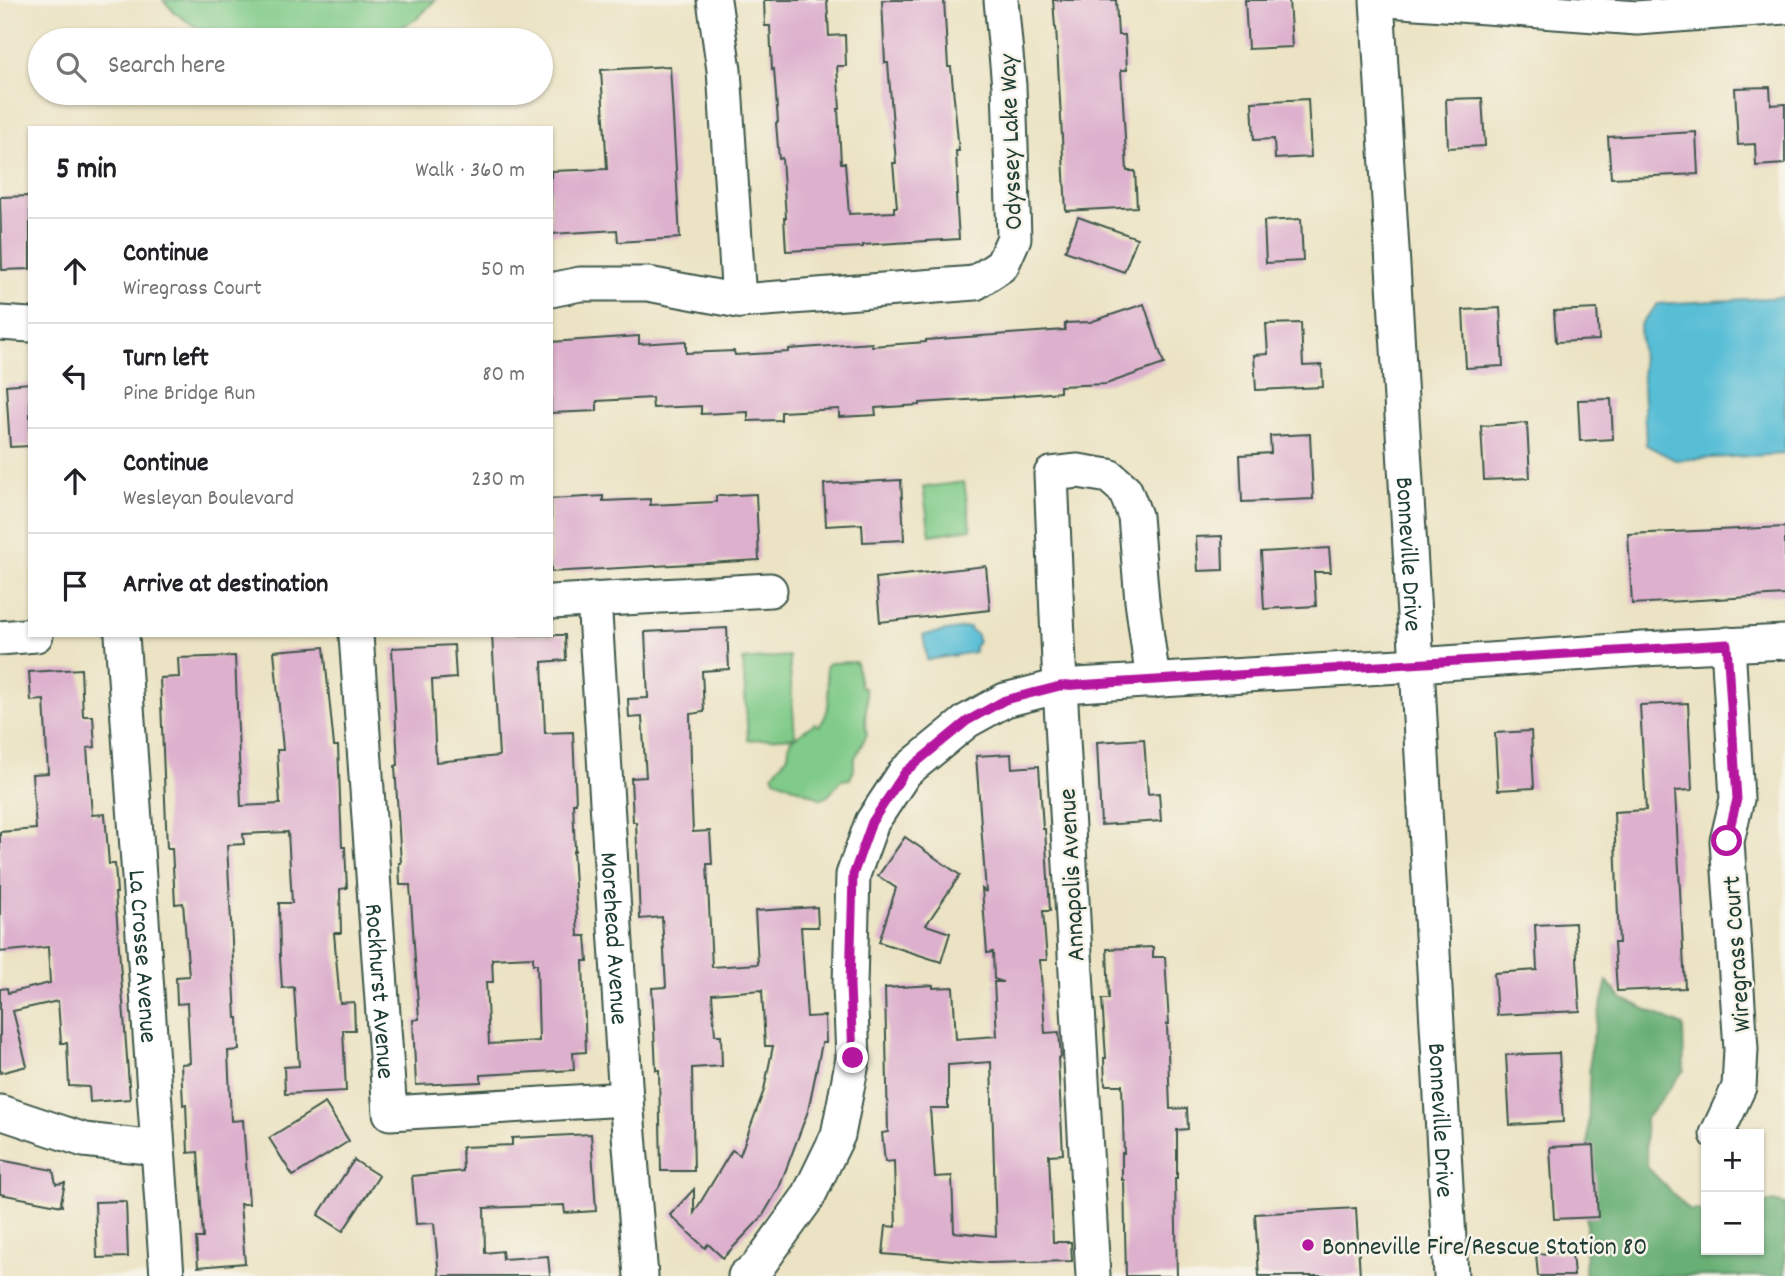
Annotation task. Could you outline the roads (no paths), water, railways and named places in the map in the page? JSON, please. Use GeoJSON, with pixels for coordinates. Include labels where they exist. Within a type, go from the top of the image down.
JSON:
{"type":"FeatureCollection","features":[{"type":"Feature","properties":{"kind":"street"},"geometry":{"type":"LineString","coordinates":[[714,0],[724,71],[739,301]]}},
{"type":"Feature","properties":{"kind":"street","name":"Odyssey Lake Way"},"geometry":{"type":"LineString","coordinates":[[553,290],[580,284],[648,284],[739,301],[975,283],[1002,265],[1014,238],[1009,86],[1001,0]]}},
{"type":"Feature","properties":{"kind":"street","name":"Bonneville Drive"},"geometry":{"type":"LineString","coordinates":[[1377,0],[1451,1276]]}},
{"type":"Feature","properties":{"kind":"street"},"geometry":{"type":"LineString","coordinates":[[1388,0],[1637,18],[1785,7]]}},
{"type":"Feature","properties":{"kind":"street"},"geometry":{"type":"LineString","coordinates":[[0,323],[28,325]]}},
{"type":"Feature","properties":{"kind":"street","name":"Annapolis Avenue"},"geometry":{"type":"LineString","coordinates":[[1093,1276],[1051,474],[1078,471],[1109,477],[1125,490],[1135,516],[1142,601],[1153,681]]}},
{"type":"Feature","properties":{"kind":"street"},"geometry":{"type":"LineString","coordinates":[[553,602],[769,590]]}},
{"type":"Feature","properties":{"kind":"street","name":"Morehead Avenue"},"geometry":{"type":"LineString","coordinates":[[594,599],[626,1099],[641,1276]]}},
{"type":"Feature","properties":{"kind":"street"},"geometry":{"type":"LineString","coordinates":[[0,638],[28,636]]}},
{"type":"Feature","properties":{"kind":"street","name":"La Crosse Avenue"},"geometry":{"type":"LineString","coordinates":[[122,637],[167,1276]]}},
{"type":"Feature","properties":{"kind":"street","name":"Rockhurst Avenue"},"geometry":{"type":"LineString","coordinates":[[356,637],[390,1113],[626,1099]]}},
{"type":"Feature","properties":{"kind":"street"},"geometry":{"type":"LineString","coordinates":[[745,1276],[756,1269],[808,1197],[838,1135],[853,1058],[850,985],[853,875],[872,822],[905,772],[967,721],[1005,700],[1060,686],[1785,642]]}},
{"type":"Feature","properties":{"kind":"street","name":"Wiregrass Court"},"geometry":{"type":"LineString","coordinates":[[1719,1129],[1739,1087],[1741,1049],[1727,841],[1737,799],[1727,644]]}},
{"type":"Feature","properties":{"kind":"street"},"geometry":{"type":"LineString","coordinates":[[0,1112],[85,1140],[157,1147]]}},
{"type":"Feature","properties":{"kind":"water"},"geometry":{"type":"Polygon","coordinates":[[[1785,297],[1785,454],[1675,460],[1646,445],[1640,325],[1658,304],[1785,297]]]}},
{"type":"Feature","properties":{"kind":"water"},"geometry":{"type":"Polygon","coordinates":[[[970,627],[977,635],[975,652],[927,660],[923,635],[970,627]]]}},
{"type":"Feature","properties":{"kind":"place","name":"Bonneville Fire/Rescue Station 80"},"geometry":{"type":"Point","coordinates":[1308,1245]}}]}
